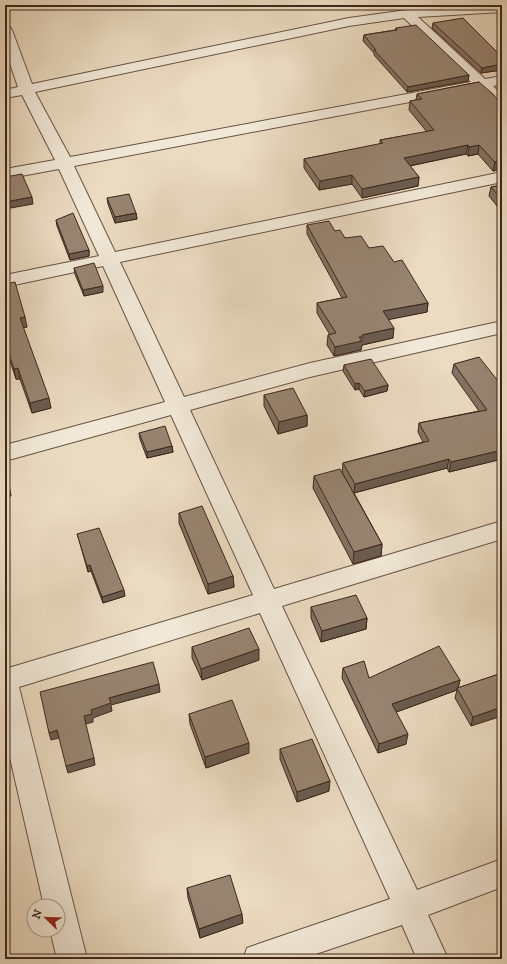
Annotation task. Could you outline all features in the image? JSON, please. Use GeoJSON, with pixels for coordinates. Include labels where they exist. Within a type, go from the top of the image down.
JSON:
{"type":"FeatureCollection","features":[{"type":"Feature","properties":{"kind":"street"},"geometry":{"type":"LineString","coordinates":[[5,94],[349,22],[407,14],[502,8]]}},
{"type":"Feature","properties":{"kind":"street"},"geometry":{"type":"LineString","coordinates":[[407,14],[502,103]]}},
{"type":"Feature","properties":{"kind":"street"},"geometry":{"type":"LineString","coordinates":[[5,30],[27,90],[65,163],[110,259],[433,959]]}},
{"type":"Feature","properties":{"kind":"street"},"geometry":{"type":"LineString","coordinates":[[5,174],[502,80]]}},
{"type":"Feature","properties":{"kind":"street"},"geometry":{"type":"LineString","coordinates":[[5,281],[502,177]]}},
{"type":"Feature","properties":{"kind":"street"},"geometry":{"type":"LineString","coordinates":[[5,453],[310,370],[502,327]]}},
{"type":"Feature","properties":{"kind":"street"},"geometry":{"type":"LineString","coordinates":[[72,959],[5,680],[502,530]]}},
{"type":"Feature","properties":{"kind":"street"},"geometry":{"type":"LineString","coordinates":[[258,959],[409,908],[502,873]]}},
{"type":"Feature","properties":{"kind":"building"},"geometry":{"type":"Polygon","coordinates":[[[463,18],[502,57],[502,64],[482,68],[433,23],[463,18]]]}},
{"type":"Feature","properties":{"kind":"building"},"geometry":{"type":"Polygon","coordinates":[[[416,25],[469,75],[408,87],[374,50],[376,50],[364,35],[397,30],[396,28],[416,25]]]}},
{"type":"Feature","properties":{"kind":"building"},"geometry":{"type":"Polygon","coordinates":[[[479,82],[493,94],[502,105],[502,161],[495,162],[479,145],[469,147],[468,145],[404,158],[419,177],[362,189],[352,175],[320,181],[304,159],[383,143],[380,140],[434,130],[410,101],[422,99],[417,94],[479,82]]]}},
{"type":"Feature","properties":{"kind":"building"},"geometry":{"type":"Polygon","coordinates":[[[22,174],[32,197],[5,202],[5,177],[22,174]]]}},
{"type":"Feature","properties":{"kind":"building"},"geometry":{"type":"Polygon","coordinates":[[[502,185],[502,200],[491,187],[502,185]]]}},
{"type":"Feature","properties":{"kind":"building"},"geometry":{"type":"Polygon","coordinates":[[[129,194],[136,213],[115,217],[107,198],[129,194]]]}},
{"type":"Feature","properties":{"kind":"building"},"geometry":{"type":"Polygon","coordinates":[[[73,213],[89,250],[69,254],[56,220],[73,213]]]}},
{"type":"Feature","properties":{"kind":"building"},"geometry":{"type":"Polygon","coordinates":[[[329,221],[335,231],[340,230],[345,238],[361,236],[369,248],[383,246],[394,262],[402,260],[428,303],[383,311],[394,328],[362,335],[363,337],[359,337],[362,341],[335,347],[328,335],[336,333],[317,303],[347,297],[307,225],[329,221]]]}},
{"type":"Feature","properties":{"kind":"building"},"geometry":{"type":"Polygon","coordinates":[[[94,263],[103,286],[83,290],[74,268],[94,263]]]}},
{"type":"Feature","properties":{"kind":"building"},"geometry":{"type":"Polygon","coordinates":[[[15,282],[25,317],[20,318],[49,398],[30,403],[18,368],[14,369],[5,342],[5,284],[15,282]]]}},
{"type":"Feature","properties":{"kind":"building"},"geometry":{"type":"Polygon","coordinates":[[[479,357],[502,386],[502,450],[451,462],[449,459],[355,484],[343,463],[429,441],[419,423],[487,410],[454,364],[479,357]]]}},
{"type":"Feature","properties":{"kind":"building"},"geometry":{"type":"Polygon","coordinates":[[[371,359],[388,385],[365,391],[359,383],[355,384],[344,365],[371,359]]]}},
{"type":"Feature","properties":{"kind":"building"},"geometry":{"type":"Polygon","coordinates":[[[293,388],[307,415],[279,422],[264,395],[293,388]]]}},
{"type":"Feature","properties":{"kind":"building"},"geometry":{"type":"Polygon","coordinates":[[[165,426],[172,446],[147,452],[139,433],[165,426]]]}},
{"type":"Feature","properties":{"kind":"building"},"geometry":{"type":"Polygon","coordinates":[[[340,469],[382,544],[354,552],[314,476],[340,469]]]}},
{"type":"Feature","properties":{"kind":"building"},"geometry":{"type":"Polygon","coordinates":[[[5,476],[10,490],[5,492],[5,476]]]}},
{"type":"Feature","properties":{"kind":"building"},"geometry":{"type":"Polygon","coordinates":[[[202,506],[233,576],[208,584],[179,513],[202,506]]]}},
{"type":"Feature","properties":{"kind":"building"},"geometry":{"type":"Polygon","coordinates":[[[99,528],[124,590],[102,597],[90,565],[87,566],[77,534],[99,528]]]}},
{"type":"Feature","properties":{"kind":"building"},"geometry":{"type":"Polygon","coordinates":[[[356,595],[367,618],[322,631],[311,607],[356,595]]]}},
{"type":"Feature","properties":{"kind":"building"},"geometry":{"type":"Polygon","coordinates":[[[249,628],[259,649],[201,669],[192,647],[249,628]]]}},
{"type":"Feature","properties":{"kind":"building"},"geometry":{"type":"Polygon","coordinates":[[[439,646],[460,680],[392,704],[408,734],[379,744],[343,668],[364,661],[369,678],[439,646]]]}},
{"type":"Feature","properties":{"kind":"building"},"geometry":{"type":"Polygon","coordinates":[[[153,662],[159,684],[109,698],[111,703],[91,710],[92,714],[84,716],[94,758],[66,766],[57,730],[49,733],[40,692],[153,662]]]}},
{"type":"Feature","properties":{"kind":"building"},"geometry":{"type":"Polygon","coordinates":[[[502,673],[502,707],[473,717],[457,688],[502,673]]]}},
{"type":"Feature","properties":{"kind":"building"},"geometry":{"type":"Polygon","coordinates":[[[232,700],[249,743],[205,757],[189,714],[232,700]]]}},
{"type":"Feature","properties":{"kind":"building"},"geometry":{"type":"Polygon","coordinates":[[[312,739],[330,781],[297,792],[280,749],[312,739]]]}},
{"type":"Feature","properties":{"kind":"building"},"geometry":{"type":"Polygon","coordinates":[[[230,875],[242,914],[199,929],[187,888],[230,875]]]}}]}
